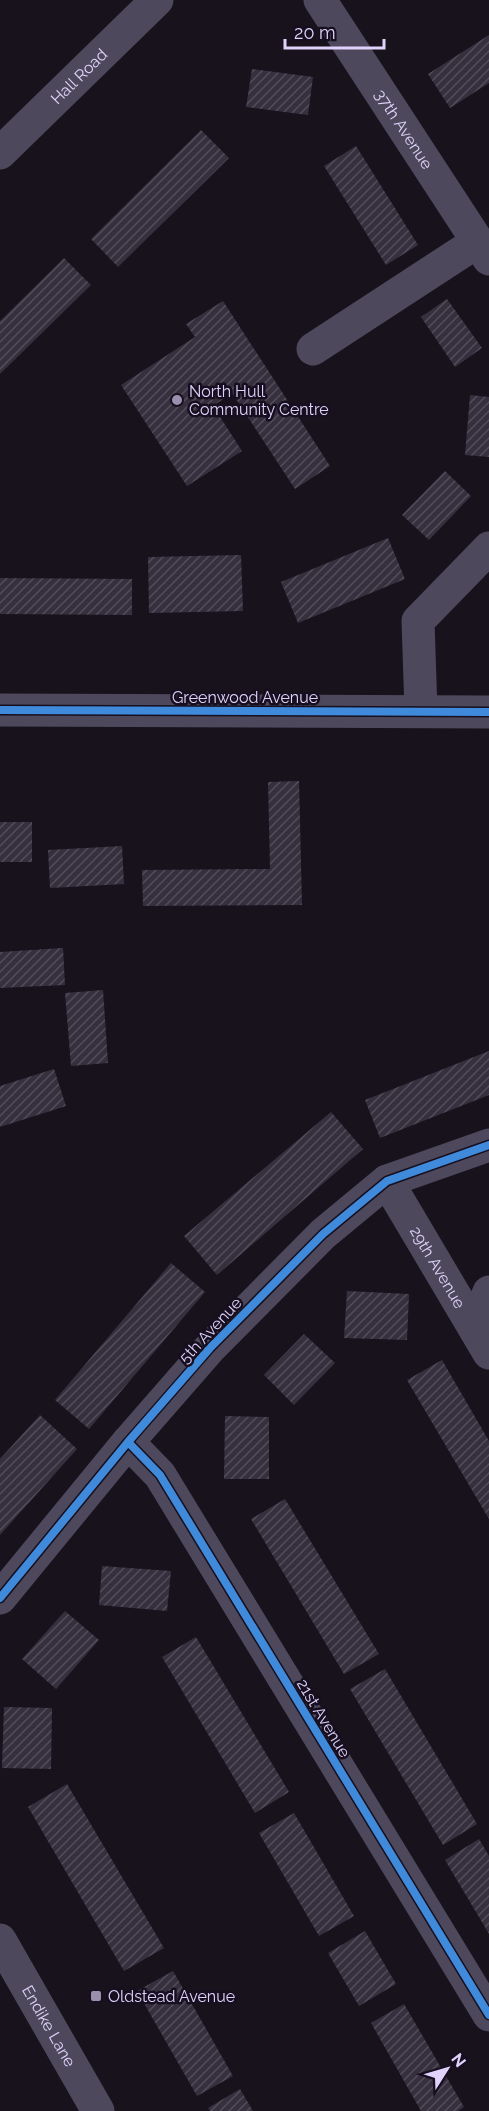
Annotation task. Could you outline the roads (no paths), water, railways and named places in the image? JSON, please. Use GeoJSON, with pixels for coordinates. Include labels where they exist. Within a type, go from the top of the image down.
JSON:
{"type":"FeatureCollection","features":[{"type":"Feature","properties":{"kind":"street","name":"Hall Road"},"geometry":{"type":"LineString","coordinates":[[0,153],[157,0]]}},
{"type":"Feature","properties":{"kind":"street","name":"37th Avenue"},"geometry":{"type":"LineString","coordinates":[[320,0],[483,251]]}},
{"type":"Feature","properties":{"kind":"street"},"geometry":{"type":"LineString","coordinates":[[313,349],[483,251]]}},
{"type":"Feature","properties":{"kind":"street"},"geometry":{"type":"LineString","coordinates":[[421,711],[418,621],[489,548]]}},
{"type":"Feature","properties":{"kind":"street","name":"Greenwood Avenue"},"geometry":{"type":"LineString","coordinates":[[0,710],[489,712]]}},
{"type":"Feature","properties":{"kind":"street","name":"5th Avenue"},"geometry":{"type":"LineString","coordinates":[[0,1598],[128,1442],[210,1348],[323,1234],[387,1181],[489,1145]]}},
{"type":"Feature","properties":{"kind":"street","name":"29th Avenue"},"geometry":{"type":"LineString","coordinates":[[387,1181],[481,1340]]}},
{"type":"Feature","properties":{"kind":"street"},"geometry":{"type":"LineString","coordinates":[[481,1340],[489,1292]]}},
{"type":"Feature","properties":{"kind":"street","name":"21st Avenue"},"geometry":{"type":"LineString","coordinates":[[128,1442],[160,1474],[489,2015]]}},
{"type":"Feature","properties":{"kind":"street","name":"Endike Lane"},"geometry":{"type":"LineString","coordinates":[[0,1940],[98,2111]]}},
{"type":"Feature","properties":{"kind":"place","name":"North Hull Community Centre"},"geometry":{"type":"Point","coordinates":[177,400]}},
{"type":"Feature","properties":{"kind":"place","name":"Oldstead Avenue"},"geometry":{"type":"Point","coordinates":[96,1996]}}]}
